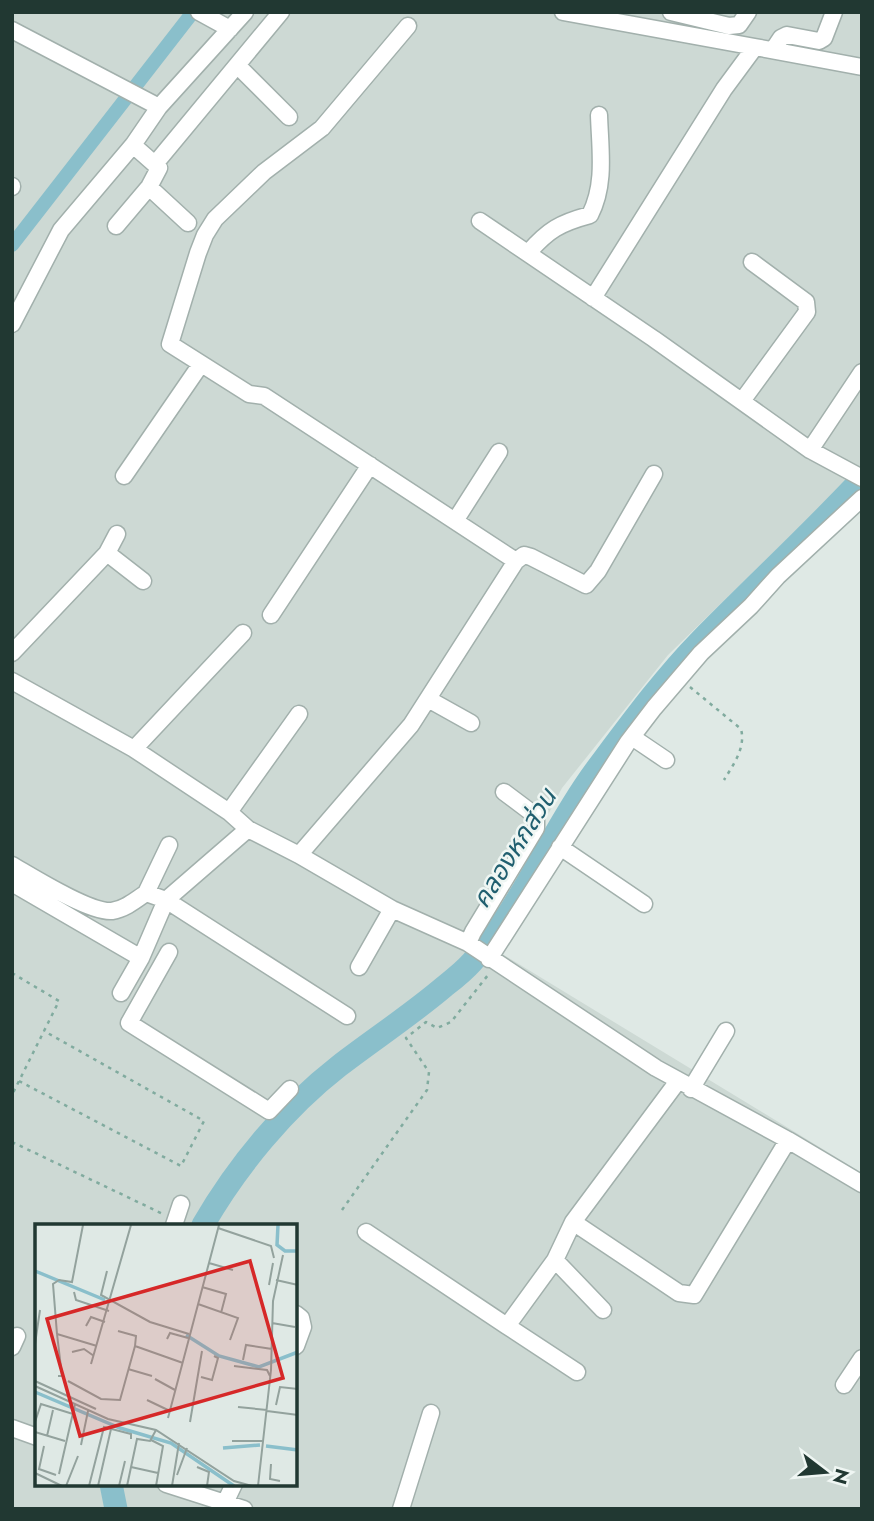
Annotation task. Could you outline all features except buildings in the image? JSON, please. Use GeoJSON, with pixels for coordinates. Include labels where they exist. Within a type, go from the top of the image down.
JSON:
{"type":"FeatureCollection","features":[{"type":"Feature","properties":{"kind":"street"},"geometry":{"type":"LineString","coordinates":[[12,324],[61,230],[132,145],[153,103],[230,29],[244,12]]}},
{"type":"Feature","properties":{"kind":"street"},"geometry":{"type":"LineString","coordinates":[[155,164],[281,12]]}},
{"type":"Feature","properties":{"kind":"street"},"geometry":{"type":"LineString","coordinates":[[563,12],[632,18],[755,47],[862,66]]}},
{"type":"Feature","properties":{"kind":"street"},"geometry":{"type":"LineString","coordinates":[[671,12],[729,26],[738,25],[748,12]]}},
{"type":"Feature","properties":{"kind":"street"},"geometry":{"type":"LineString","coordinates":[[774,50],[780,38],[787,34],[819,41],[824,38],[834,12]]}},
{"type":"Feature","properties":{"kind":"street"},"geometry":{"type":"LineString","coordinates":[[206,16],[230,29]]}},
{"type":"Feature","properties":{"kind":"street"},"geometry":{"type":"LineString","coordinates":[[408,26],[322,128],[295,146],[240,193],[215,219],[205,235],[184,291],[170,345],[249,394],[264,396],[516,561]]}},
{"type":"Feature","properties":{"kind":"street"},"geometry":{"type":"LineString","coordinates":[[12,30],[153,103]]}},
{"type":"Feature","properties":{"kind":"street"},"geometry":{"type":"LineString","coordinates":[[593,298],[724,89],[755,47]]}},
{"type":"Feature","properties":{"kind":"street"},"geometry":{"type":"LineString","coordinates":[[237,65],[289,117]]}},
{"type":"Feature","properties":{"kind":"street"},"geometry":{"type":"LineString","coordinates":[[528,253],[555,227],[590,215],[601,183],[599,116]]}},
{"type":"Feature","properties":{"kind":"street"},"geometry":{"type":"LineString","coordinates":[[116,226],[149,187],[159,168],[132,145]]}},
{"type":"Feature","properties":{"kind":"street"},"geometry":{"type":"LineString","coordinates":[[149,187],[188,223]]}},
{"type":"Feature","properties":{"kind":"street"},"geometry":{"type":"LineString","coordinates":[[480,221],[810,450],[862,478]]}},
{"type":"Feature","properties":{"kind":"street"},"geometry":{"type":"LineString","coordinates":[[742,401],[807,312],[806,302],[752,262]]}},
{"type":"Feature","properties":{"kind":"street"},"geometry":{"type":"LineString","coordinates":[[124,475],[201,364]]}},
{"type":"Feature","properties":{"kind":"street"},"geometry":{"type":"LineString","coordinates":[[810,450],[862,372]]}},
{"type":"Feature","properties":{"kind":"street"},"geometry":{"type":"LineString","coordinates":[[455,521],[499,452]]}},
{"type":"Feature","properties":{"kind":"street"},"geometry":{"type":"LineString","coordinates":[[271,615],[370,466]]}},
{"type":"Feature","properties":{"kind":"street"},"geometry":{"type":"LineString","coordinates":[[299,855],[411,725],[516,561],[524,555],[531,557],[586,585],[598,571],[654,474]]}},
{"type":"Feature","properties":{"kind":"street"},"geometry":{"type":"LineString","coordinates":[[490,959],[632,737],[701,653],[862,498]]}},
{"type":"Feature","properties":{"kind":"street"},"geometry":{"type":"LineString","coordinates":[[12,653],[107,553],[117,534]]}},
{"type":"Feature","properties":{"kind":"street"},"geometry":{"type":"LineString","coordinates":[[107,553],[144,581]]}},
{"type":"Feature","properties":{"kind":"street"},"geometry":{"type":"LineString","coordinates":[[134,749],[243,633]]}},
{"type":"Feature","properties":{"kind":"street"},"geometry":{"type":"LineString","coordinates":[[12,681],[134,749],[229,812],[248,829],[392,909],[468,943],[685,1085],[788,1140],[862,1184]]}},
{"type":"Feature","properties":{"kind":"street"},"geometry":{"type":"LineString","coordinates":[[428,699],[471,723]]}},
{"type":"Feature","properties":{"kind":"street"},"geometry":{"type":"LineString","coordinates":[[229,812],[299,714]]}},
{"type":"Feature","properties":{"kind":"street"},"geometry":{"type":"LineString","coordinates":[[632,737],[666,760]]}},
{"type":"Feature","properties":{"kind":"street"},"geometry":{"type":"LineString","coordinates":[[468,943],[472,932],[536,828],[536,816],[504,792]]}},
{"type":"Feature","properties":{"kind":"street"},"geometry":{"type":"LineString","coordinates":[[145,996],[123,989],[141,958],[166,900],[248,829]]}},
{"type":"Feature","properties":{"kind":"street"},"geometry":{"type":"LineString","coordinates":[[12,865],[72,900],[110,911],[126,907],[146,893],[169,845]]}},
{"type":"Feature","properties":{"kind":"street"},"geometry":{"type":"LineString","coordinates":[[560,847],[644,904]]}},
{"type":"Feature","properties":{"kind":"street"},"geometry":{"type":"LineString","coordinates":[[12,883],[141,958]]}},
{"type":"Feature","properties":{"kind":"street"},"geometry":{"type":"LineString","coordinates":[[146,893],[166,900],[347,1016]]}},
{"type":"Feature","properties":{"kind":"street"},"geometry":{"type":"LineString","coordinates":[[359,967],[392,909]]}},
{"type":"Feature","properties":{"kind":"street"},"geometry":{"type":"LineString","coordinates":[[169,952],[129,1023],[269,1111],[290,1089]]}},
{"type":"Feature","properties":{"kind":"street"},"geometry":{"type":"LineString","coordinates":[[507,1326],[555,1260],[573,1222],[726,1031]]}},
{"type":"Feature","properties":{"kind":"street"},"geometry":{"type":"LineString","coordinates":[[573,1222],[679,1293],[694,1295],[788,1140]]}},
{"type":"Feature","properties":{"kind":"street"},"geometry":{"type":"LineString","coordinates":[[174,1223],[181,1204]]}},
{"type":"Feature","properties":{"kind":"street"},"geometry":{"type":"LineString","coordinates":[[366,1232],[577,1372]]}},
{"type":"Feature","properties":{"kind":"street"},"geometry":{"type":"LineString","coordinates":[[555,1260],[603,1310]]}},
{"type":"Feature","properties":{"kind":"street"},"geometry":{"type":"LineString","coordinates":[[298,1316],[303,1327],[298,1341]]}},
{"type":"Feature","properties":{"kind":"street"},"geometry":{"type":"LineString","coordinates":[[844,1385],[862,1358]]}},
{"type":"Feature","properties":{"kind":"street"},"geometry":{"type":"LineString","coordinates":[[401,1509],[431,1413]]}},
{"type":"Feature","properties":{"kind":"street"},"geometry":{"type":"LineString","coordinates":[[12,1428],[35,1436]]}},
{"type":"Feature","properties":{"kind":"street"},"geometry":{"type":"LineString","coordinates":[[172,1486],[244,1509]]}},
{"type":"Feature","properties":{"kind":"street"},"geometry":{"type":"LineString","coordinates":[[225,1503],[233,1486]]}},
{"type":"Feature","properties":{"kind":"path"},"geometry":{"type":"LineString","coordinates":[[680,678],[741,729],[744,737],[740,752],[723,780]]}},
{"type":"Feature","properties":{"kind":"path"},"geometry":{"type":"LineString","coordinates":[[342,1210],[428,1090],[429,1072],[407,1038],[426,1022],[437,1028],[451,1023],[490,959]]}},
{"type":"Feature","properties":{"kind":"path"},"geometry":{"type":"LineString","coordinates":[[12,973],[59,1001],[12,1095]]}},
{"type":"Feature","properties":{"kind":"path"},"geometry":{"type":"LineString","coordinates":[[19,1081],[181,1166],[204,1121],[44,1031]]}},
{"type":"Feature","properties":{"kind":"path"},"geometry":{"type":"LineString","coordinates":[[12,1142],[174,1223]]}},
{"type":"Feature","properties":{"kind":"shaded area"},"geometry":{"type":"Polygon","coordinates":[[[12,12],[862,12],[862,466],[668,655],[562,788],[531,847],[476,938],[862,1173],[862,1509],[12,1509],[12,12]]]}},
{"type":"Feature","properties":{"kind":"waterway"},"geometry":{"type":"LineString","coordinates":[[12,245],[193,12]]}},
{"type":"Feature","properties":{"kind":"waterway","name":"คลองหกส่วน"},"geometry":{"type":"LineString","coordinates":[[204,1224],[247,1160],[300,1100],[319,1082],[419,1007],[472,962],[506,917],[579,794],[659,687],[701,640],[858,483]]}},
{"type":"Feature","properties":{"kind":"waterway","name":"คลองหกส่วน"},"geometry":{"type":"LineString","coordinates":[[111,1486],[116,1509]]}}]}
